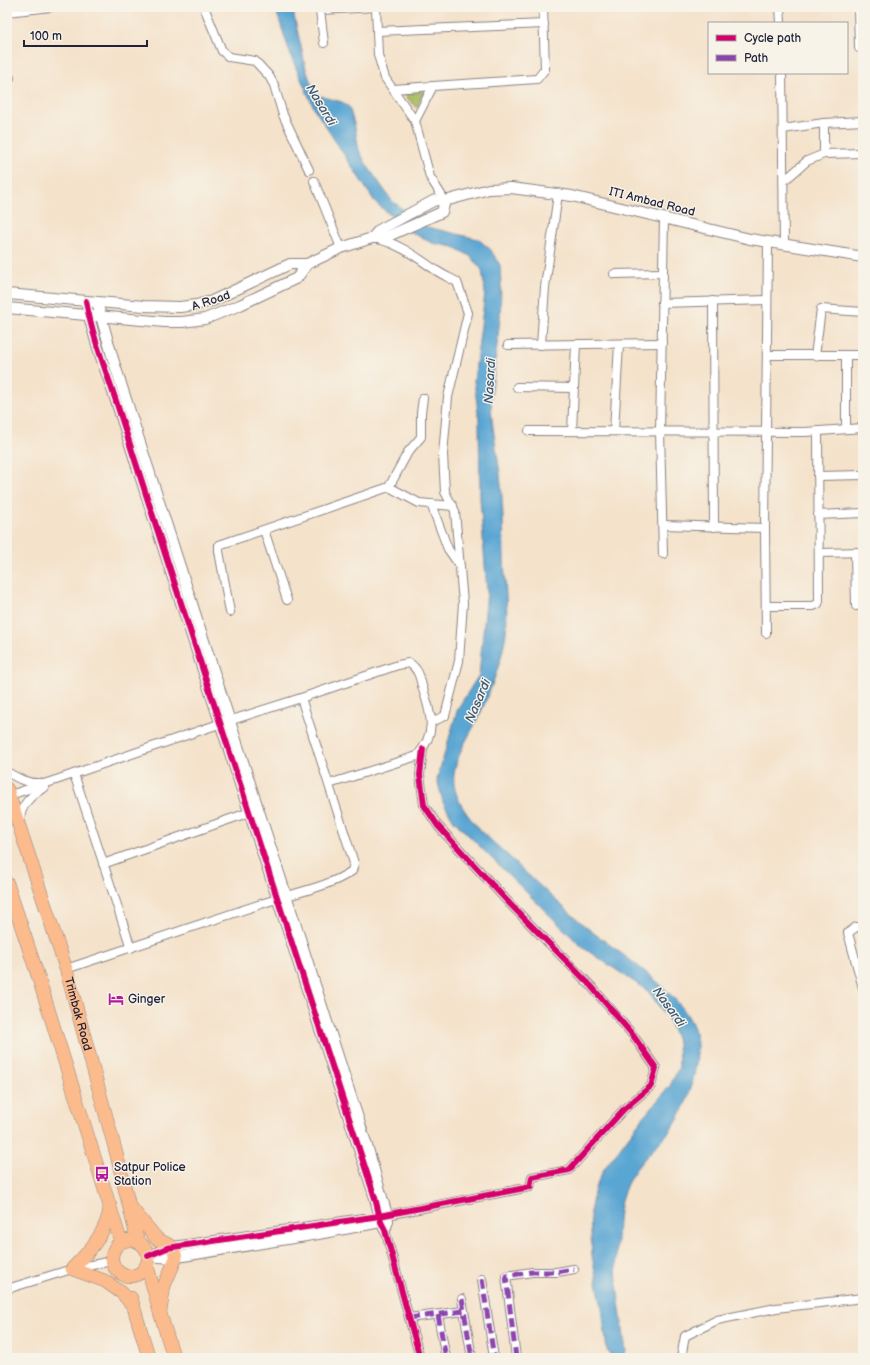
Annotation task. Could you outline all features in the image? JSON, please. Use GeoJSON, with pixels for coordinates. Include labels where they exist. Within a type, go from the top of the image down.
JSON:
{"type":"FeatureCollection","features":[{"type":"Feature","properties":{"kind":"highway","name":"Trimbak Road"},"geometry":{"type":"LineString","coordinates":[[8,793],[66,969],[117,1156],[138,1242]]}},
{"type":"Feature","properties":{"kind":"highway"},"geometry":{"type":"LineString","coordinates":[[7,883],[122,1242]]}},
{"type":"Feature","properties":{"kind":"highway"},"geometry":{"type":"LineString","coordinates":[[110,1206],[109,1215],[105,1226],[86,1255],[72,1269],[105,1281],[122,1293],[134,1307]]}},
{"type":"Feature","properties":{"kind":"highway"},"geometry":{"type":"LineString","coordinates":[[129,1206],[157,1239],[175,1252],[164,1286],[160,1313]]}},
{"type":"Feature","properties":{"kind":"highway"},"geometry":{"type":"LineString","coordinates":[[148,1261],[141,1274],[136,1276],[125,1276],[117,1270],[112,1262],[114,1250],[122,1242],[132,1240],[138,1242],[146,1249],[160,1313],[174,1358]]}},
{"type":"Feature","properties":{"kind":"highway"},"geometry":{"type":"LineString","coordinates":[[125,1276],[149,1358]]}},
{"type":"Feature","properties":{"kind":"street"},"geometry":{"type":"LineString","coordinates":[[7,12],[51,7]]}},
{"type":"Feature","properties":{"kind":"street"},"geometry":{"type":"LineString","coordinates":[[204,7],[222,51],[229,57],[255,61],[269,76],[274,85],[283,115],[309,170]]}},
{"type":"Feature","properties":{"kind":"street"},"geometry":{"type":"LineString","coordinates":[[324,43],[320,10],[376,7],[378,55],[385,78],[415,121],[430,177],[440,201],[442,212],[378,235]]}},
{"type":"Feature","properties":{"kind":"street"},"geometry":{"type":"LineString","coordinates":[[394,89],[537,78],[544,69],[543,7]]}},
{"type":"Feature","properties":{"kind":"street"},"geometry":{"type":"LineString","coordinates":[[780,7],[781,22]]}},
{"type":"Feature","properties":{"kind":"street"},"geometry":{"type":"LineString","coordinates":[[858,7],[859,48]]}},
{"type":"Feature","properties":{"kind":"street"},"geometry":{"type":"LineString","coordinates":[[377,31],[544,24]]}},
{"type":"Feature","properties":{"kind":"street"},"geometry":{"type":"LineString","coordinates":[[782,74],[784,244]]}},
{"type":"Feature","properties":{"kind":"street"},"geometry":{"type":"LineString","coordinates":[[415,121],[433,86]]}},
{"type":"Feature","properties":{"kind":"street"},"geometry":{"type":"LineString","coordinates":[[783,129],[824,123],[863,121]]}},
{"type":"Feature","properties":{"kind":"street"},"geometry":{"type":"LineString","coordinates":[[824,123],[824,154]]}},
{"type":"Feature","properties":{"kind":"street"},"geometry":{"type":"LineString","coordinates":[[784,181],[807,161],[824,154],[863,153]]}},
{"type":"Feature","properties":{"kind":"street"},"geometry":{"type":"LineString","coordinates":[[314,181],[341,248]]}},
{"type":"Feature","properties":{"kind":"street","name":"ITI Ambad Road"},"geometry":{"type":"LineString","coordinates":[[378,235],[440,201],[488,189],[511,188],[572,196],[750,239],[863,257]]}},
{"type":"Feature","properties":{"kind":"street"},"geometry":{"type":"LineString","coordinates":[[541,345],[546,287],[558,194]]}},
{"type":"Feature","properties":{"kind":"street"},"geometry":{"type":"LineString","coordinates":[[664,218],[660,431],[664,554]]}},
{"type":"Feature","properties":{"kind":"street"},"geometry":{"type":"LineString","coordinates":[[378,235],[456,282],[468,313],[448,397],[443,454],[445,492],[455,511],[463,603],[459,661],[445,716],[431,722]]}},
{"type":"Feature","properties":{"kind":"street","name":"A Road"},"geometry":{"type":"LineString","coordinates":[[7,308],[165,322],[182,322],[204,319],[240,305],[297,278],[307,264],[341,248],[378,235]]}},
{"type":"Feature","properties":{"kind":"street"},"geometry":{"type":"LineString","coordinates":[[766,632],[765,528],[768,242]]}},
{"type":"Feature","properties":{"kind":"street"},"geometry":{"type":"LineString","coordinates":[[7,294],[97,302],[180,307],[196,305],[230,293],[290,264],[307,264]]}},
{"type":"Feature","properties":{"kind":"street"},"geometry":{"type":"LineString","coordinates":[[614,274],[663,273]]}},
{"type":"Feature","properties":{"kind":"street"},"geometry":{"type":"LineString","coordinates":[[662,303],[767,300]]}},
{"type":"Feature","properties":{"kind":"street"},"geometry":{"type":"LineString","coordinates":[[86,301],[89,315],[219,724],[254,811]]}},
{"type":"Feature","properties":{"kind":"street"},"geometry":{"type":"LineString","coordinates":[[713,301],[714,527]]}},
{"type":"Feature","properties":{"kind":"street"},"geometry":{"type":"LineString","coordinates":[[97,302],[112,359],[230,720],[254,811],[372,1190],[384,1221],[420,1358]]}},
{"type":"Feature","properties":{"kind":"street"},"geometry":{"type":"LineString","coordinates":[[815,356],[821,308],[863,312]]}},
{"type":"Feature","properties":{"kind":"street"},"geometry":{"type":"LineString","coordinates":[[508,346],[662,343]]}},
{"type":"Feature","properties":{"kind":"street"},"geometry":{"type":"LineString","coordinates":[[572,431],[576,344]]}},
{"type":"Feature","properties":{"kind":"street"},"geometry":{"type":"LineString","coordinates":[[614,431],[618,344]]}},
{"type":"Feature","properties":{"kind":"street"},"geometry":{"type":"LineString","coordinates":[[846,355],[846,429]]}},
{"type":"Feature","properties":{"kind":"street"},"geometry":{"type":"LineString","coordinates":[[767,356],[863,355]]}},
{"type":"Feature","properties":{"kind":"street"},"geometry":{"type":"LineString","coordinates":[[517,387],[574,388]]}},
{"type":"Feature","properties":{"kind":"street"},"geometry":{"type":"LineString","coordinates":[[230,612],[218,551],[219,545],[389,487],[408,452],[421,437],[421,413],[423,398]]}},
{"type":"Feature","properties":{"kind":"street"},"geometry":{"type":"LineString","coordinates":[[529,431],[766,432],[863,428]]}},
{"type":"Feature","properties":{"kind":"street"},"geometry":{"type":"LineString","coordinates":[[766,606],[813,606],[818,604],[819,601],[820,553],[818,515],[818,431]]}},
{"type":"Feature","properties":{"kind":"street"},"geometry":{"type":"LineString","coordinates":[[818,476],[863,476]]}},
{"type":"Feature","properties":{"kind":"street"},"geometry":{"type":"LineString","coordinates":[[389,487],[420,503],[453,506]]}},
{"type":"Feature","properties":{"kind":"street"},"geometry":{"type":"LineString","coordinates":[[431,504],[448,549],[460,567]]}},
{"type":"Feature","properties":{"kind":"street"},"geometry":{"type":"LineString","coordinates":[[818,515],[863,513]]}},
{"type":"Feature","properties":{"kind":"street"},"geometry":{"type":"LineString","coordinates":[[663,525],[765,528]]}},
{"type":"Feature","properties":{"kind":"street"},"geometry":{"type":"LineString","coordinates":[[264,530],[287,600]]}},
{"type":"Feature","properties":{"kind":"street"},"geometry":{"type":"LineString","coordinates":[[820,553],[859,552],[856,606]]}},
{"type":"Feature","properties":{"kind":"street"},"geometry":{"type":"LineString","coordinates":[[8,793],[56,780],[230,720],[398,665],[409,663],[414,666],[431,713],[430,729],[426,746],[417,756],[329,784]]}},
{"type":"Feature","properties":{"kind":"street"},"geometry":{"type":"LineString","coordinates":[[66,969],[322,885],[352,871],[354,863],[301,698]]}},
{"type":"Feature","properties":{"kind":"street"},"geometry":{"type":"LineString","coordinates":[[148,1261],[171,1258],[175,1252],[384,1221],[530,1187],[532,1178],[569,1170],[624,1109],[651,1086],[656,1068],[632,1034],[591,986],[510,904],[438,826],[424,805],[420,775],[423,749]]}},
{"type":"Feature","properties":{"kind":"street"},"geometry":{"type":"LineString","coordinates":[[7,772],[23,780],[35,783],[56,780]]}},
{"type":"Feature","properties":{"kind":"street"},"geometry":{"type":"LineString","coordinates":[[74,774],[130,948]]}},
{"type":"Feature","properties":{"kind":"street"},"geometry":{"type":"LineString","coordinates":[[20,827],[20,815],[26,802],[38,791],[56,780]]}},
{"type":"Feature","properties":{"kind":"street"},"geometry":{"type":"LineString","coordinates":[[103,864],[254,811]]}},
{"type":"Feature","properties":{"kind":"street"},"geometry":{"type":"LineString","coordinates":[[863,926],[856,927],[848,933],[863,988]]}},
{"type":"Feature","properties":{"kind":"street"},"geometry":{"type":"LineString","coordinates":[[7,1289],[72,1269],[112,1262]]}},
{"type":"Feature","properties":{"kind":"street"},"geometry":{"type":"LineString","coordinates":[[516,1358],[506,1276],[532,1272],[558,1272],[574,1269]]}},
{"type":"Feature","properties":{"kind":"street"},"geometry":{"type":"LineString","coordinates":[[482,1279],[494,1358]]}},
{"type":"Feature","properties":{"kind":"street"},"geometry":{"type":"LineString","coordinates":[[681,1358],[684,1336],[717,1320],[776,1308],[863,1298]]}},
{"type":"Feature","properties":{"kind":"street"},"geometry":{"type":"LineString","coordinates":[[462,1299],[472,1358]]}},
{"type":"Feature","properties":{"kind":"street"},"geometry":{"type":"LineString","coordinates":[[409,1318],[464,1311]]}},
{"type":"Feature","properties":{"kind":"street"},"geometry":{"type":"LineString","coordinates":[[438,1315],[446,1358]]}},
{"type":"Feature","properties":{"kind":"green space"},"geometry":{"type":"Polygon","coordinates":[[[424,91],[417,108],[403,94],[424,91]]]}},
{"type":"Feature","properties":{"kind":"water","name":"Nasardi"},"geometry":{"type":"Polygon","coordinates":[[[275,7],[292,7],[306,69],[313,89],[320,96],[342,102],[349,107],[354,123],[359,150],[366,164],[392,201],[427,227],[478,239],[490,249],[500,265],[500,318],[491,399],[502,501],[507,612],[506,636],[491,687],[481,712],[457,762],[454,772],[456,793],[464,810],[476,826],[585,926],[649,975],[666,990],[680,1005],[690,1021],[696,1036],[696,1060],[687,1100],[675,1124],[636,1168],[627,1184],[620,1205],[618,1216],[616,1271],[626,1352],[624,1358],[611,1356],[607,1350],[602,1308],[592,1256],[590,1212],[595,1188],[604,1169],[641,1120],[670,1086],[679,1067],[678,1042],[667,1017],[648,991],[582,947],[454,821],[443,802],[437,779],[458,708],[479,675],[487,592],[480,498],[479,420],[474,381],[485,293],[482,270],[470,256],[454,247],[432,243],[409,231],[375,202],[315,110],[292,59],[275,7]]]}},
{"type":"Feature","properties":{"kind":"marked path"},"geometry":{"type":"LineString","coordinates":[[516,1358],[506,1276],[532,1272],[557,1272],[574,1269]]}},
{"type":"Feature","properties":{"kind":"marked path"},"geometry":{"type":"LineString","coordinates":[[482,1279],[494,1358]]}},
{"type":"Feature","properties":{"kind":"marked path"},"geometry":{"type":"LineString","coordinates":[[462,1299],[472,1358]]}},
{"type":"Feature","properties":{"kind":"marked path"},"geometry":{"type":"LineString","coordinates":[[409,1318],[464,1311]]}},
{"type":"Feature","properties":{"kind":"marked path"},"geometry":{"type":"LineString","coordinates":[[438,1315],[446,1358]]}},
{"type":"Feature","properties":{"kind":"cycle path"},"geometry":{"type":"LineString","coordinates":[[86,301],[99,351],[375,1198],[420,1358]]}},
{"type":"Feature","properties":{"kind":"cycle path"},"geometry":{"type":"LineString","coordinates":[[148,1256],[167,1248],[379,1216],[530,1187],[532,1177],[569,1170],[624,1109],[651,1086],[656,1068],[632,1034],[591,986],[510,904],[438,826],[424,805],[420,775],[423,749]]}},
{"type":"Feature","properties":{"kind":"place","name":"Ginger"},"geometry":{"type":"Point","coordinates":[116,999]}},
{"type":"Feature","properties":{"kind":"place","name":"Satpur Police Station"},"geometry":{"type":"Point","coordinates":[102,1174]}}]}
